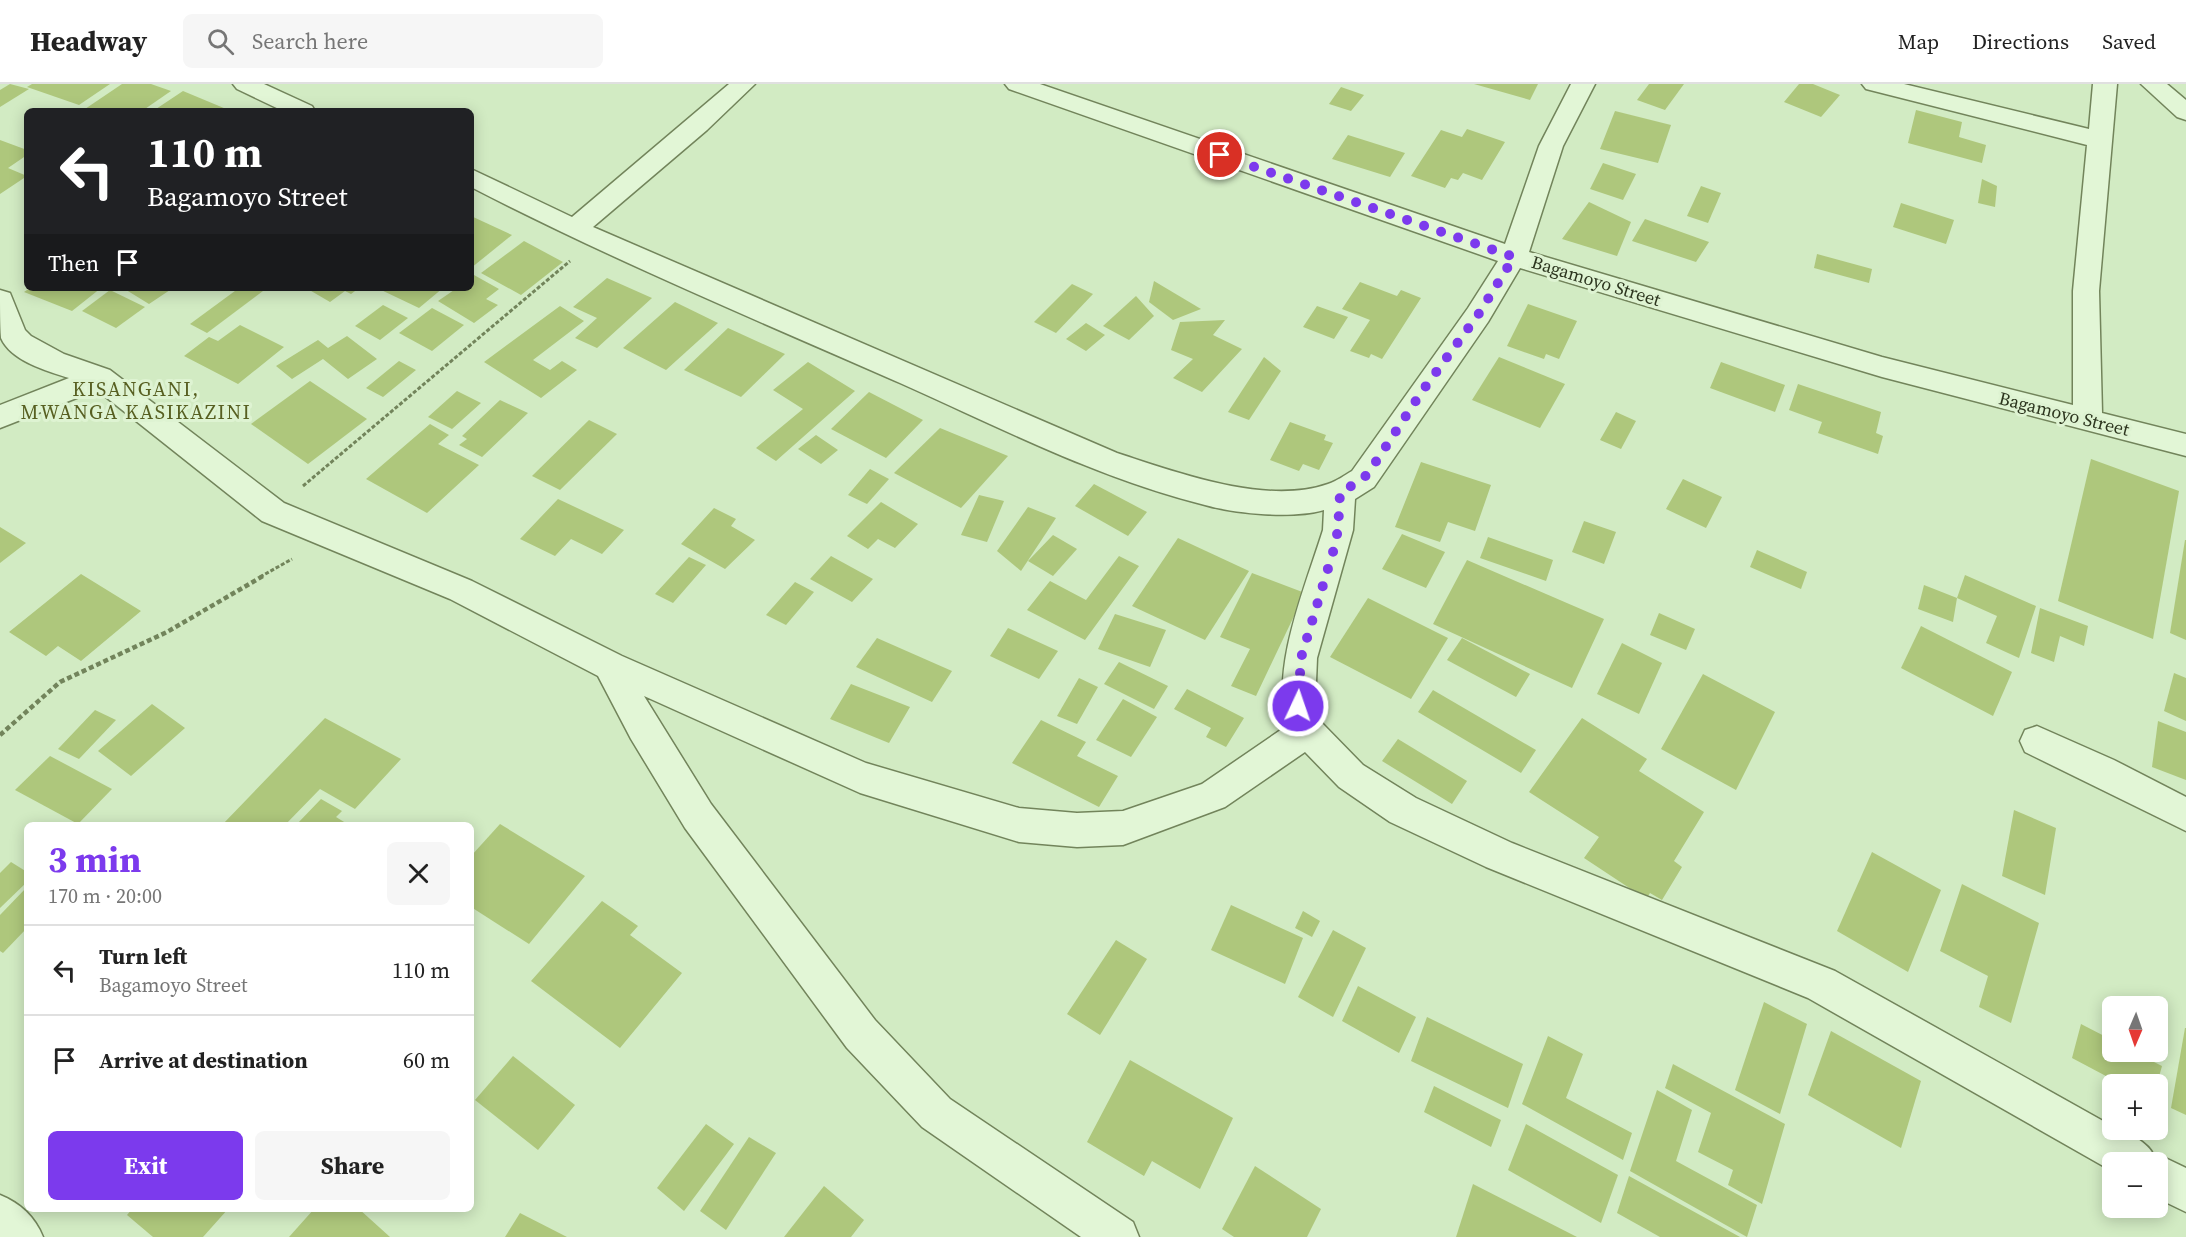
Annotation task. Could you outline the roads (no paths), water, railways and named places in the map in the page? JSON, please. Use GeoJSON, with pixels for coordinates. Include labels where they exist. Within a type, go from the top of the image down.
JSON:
{"type":"FeatureCollection","features":[{"type":"Feature","properties":{"kind":"street"},"geometry":{"type":"LineString","coordinates":[[245,84],[297,108]]}},
{"type":"Feature","properties":{"kind":"street"},"geometry":{"type":"LineString","coordinates":[[585,234],[743,84]]}},
{"type":"Feature","properties":{"kind":"street","name":"Bagamoyo Street"},"geometry":{"type":"LineString","coordinates":[[1017,84],[1514,257],[1882,367],[2186,445]]}},
{"type":"Feature","properties":{"kind":"street"},"geometry":{"type":"LineString","coordinates":[[474,178],[585,234],[1106,461],[1206,494],[1274,502],[1312,501],[1340,493],[1364,478],[1423,390],[1478,315],[1514,257],[1551,146],[1584,84]]}},
{"type":"Feature","properties":{"kind":"street"},"geometry":{"type":"LineString","coordinates":[[1874,84],[2100,140]]}},
{"type":"Feature","properties":{"kind":"street"},"geometry":{"type":"LineString","coordinates":[[2088,420],[2086,291],[2105,84]]}},
{"type":"Feature","properties":{"kind":"street"},"geometry":{"type":"LineString","coordinates":[[2154,84],[2186,112]]}},
{"type":"Feature","properties":{"kind":"street"},"geometry":{"type":"LineString","coordinates":[[0,300],[15,337],[34,352],[68,367],[100,377],[273,512],[461,590],[610,666],[860,777],[1019,825],[1077,830],[1123,828],[1213,796],[1307,731]]}},
{"type":"Feature","properties":{"kind":"street"},"geometry":{"type":"LineString","coordinates":[[0,417],[100,377]]}},
{"type":"Feature","properties":{"kind":"street"},"geometry":{"type":"LineString","coordinates":[[1340,493],[1338,530],[1333,552],[1301,658],[1298,706],[1307,731],[1351,776],[1403,810],[1520,864],[1821,984],[2118,1152]]}},
{"type":"Feature","properties":{"kind":"street"},"geometry":{"type":"LineString","coordinates":[[610,666],[643,728],[698,816],[861,1034],[936,1113],[1118,1237]]}},
{"type":"Feature","properties":{"kind":"street"},"geometry":{"type":"LineString","coordinates":[[2037,741],[2102,771],[2186,815]]}},
{"type":"Feature","properties":{"kind":"street"},"geometry":{"type":"LineString","coordinates":[[2168,1180],[2186,1191]]}},
{"type":"Feature","properties":{"kind":"street"},"geometry":{"type":"LineString","coordinates":[[0,1216],[22,1237]]}},
{"type":"Feature","properties":{"kind":"district","name":"KISANGANI, MWANGA KASIKAZINI"},"geometry":{"type":"Point","coordinates":[136,400]}}]}
